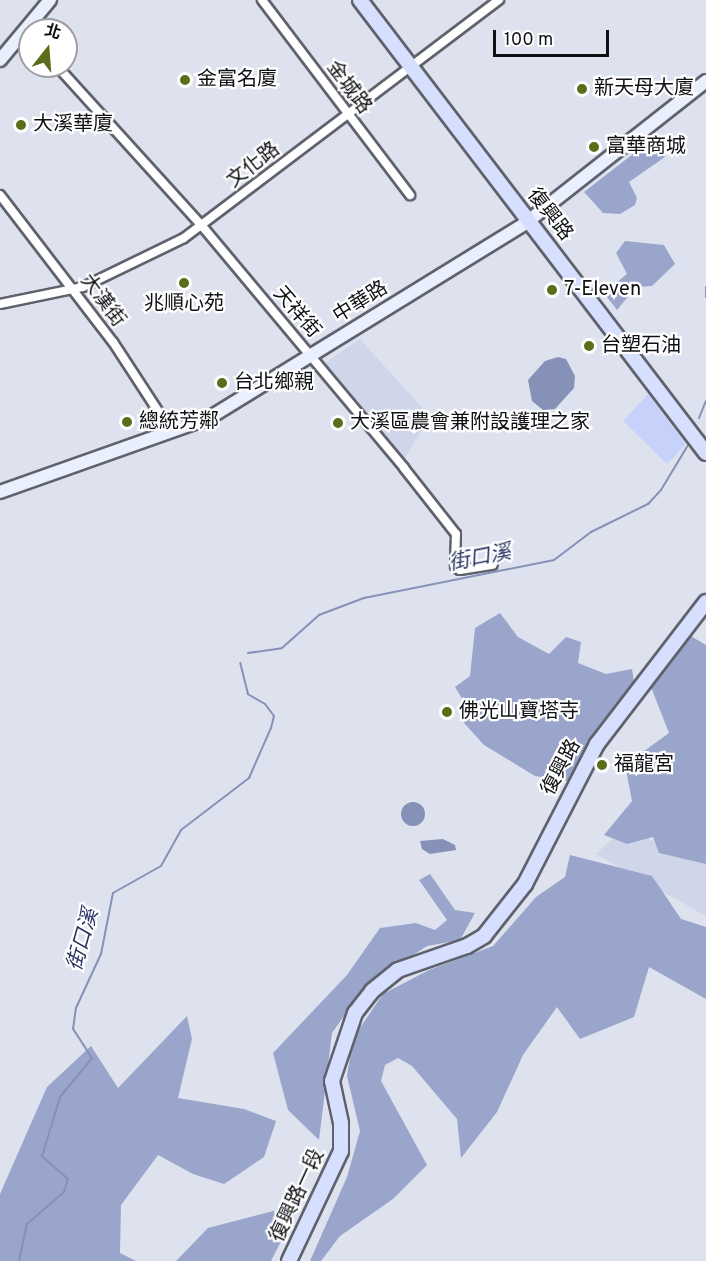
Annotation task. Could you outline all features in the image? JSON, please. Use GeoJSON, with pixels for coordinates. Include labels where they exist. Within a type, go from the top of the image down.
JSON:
{"type":"FeatureCollection","features":[{"type":"Feature","properties":{"kind":"main road","name":"復興路"},"geometry":{"type":"LineString","coordinates":[[360,0],[414,67],[527,222],[706,453]]}},
{"type":"Feature","properties":{"kind":"main road","name":"復興路"},"geometry":{"type":"LineString","coordinates":[[543,847],[597,744],[706,602]]}},
{"type":"Feature","properties":{"kind":"main road","name":"復興路一段"},"geometry":{"type":"LineString","coordinates":[[290,1261],[341,1151],[341,1123],[332,1081],[355,1013],[372,991],[398,970],[467,946],[484,936],[525,884],[543,847]]}},
{"type":"Feature","properties":{"kind":"street"},"geometry":{"type":"LineString","coordinates":[[38,18],[50,0]]}},
{"type":"Feature","properties":{"kind":"street","name":"金城路"},"geometry":{"type":"LineString","coordinates":[[262,0],[410,195]]}},
{"type":"Feature","properties":{"kind":"street","name":"文化路"},"geometry":{"type":"LineString","coordinates":[[0,304],[71,289],[152,257],[202,226],[414,67],[499,0]]}},
{"type":"Feature","properties":{"kind":"street"},"geometry":{"type":"LineString","coordinates":[[0,60],[18,44]]}},
{"type":"Feature","properties":{"kind":"street","name":"天祥街"},"geometry":{"type":"LineString","coordinates":[[68,78],[202,226],[456,534],[455,566],[460,570],[493,565]]}},
{"type":"Feature","properties":{"kind":"street","name":"中華路"},"geometry":{"type":"LineString","coordinates":[[0,492],[209,417],[312,357],[527,222],[706,81]]}},
{"type":"Feature","properties":{"kind":"street","name":"大漢街"},"geometry":{"type":"LineString","coordinates":[[0,195],[38,239],[71,289],[130,367],[171,432]]}},
{"type":"Feature","properties":{"kind":"shaded area"},"geometry":{"type":"Polygon","coordinates":[[[651,140],[665,157],[629,182],[637,198],[635,205],[620,214],[603,213],[584,192],[651,140]]]}},
{"type":"Feature","properties":{"kind":"shaded area"},"geometry":{"type":"Polygon","coordinates":[[[625,241],[664,245],[675,264],[652,286],[636,287],[617,310],[604,293],[627,274],[616,253],[625,241]]]}},
{"type":"Feature","properties":{"kind":"shaded area"},"geometry":{"type":"Polygon","coordinates":[[[360,339],[426,412],[424,426],[404,460],[325,363],[360,339]]]}},
{"type":"Feature","properties":{"kind":"shaded area"},"geometry":{"type":"Polygon","coordinates":[[[558,357],[566,359],[575,376],[574,388],[555,409],[543,410],[532,401],[528,380],[545,361],[558,357]]]}},
{"type":"Feature","properties":{"kind":"shaded area"},"geometry":{"type":"Polygon","coordinates":[[[648,394],[686,444],[667,464],[623,421],[648,394]]]}},
{"type":"Feature","properties":{"kind":"shaded area"},"geometry":{"type":"Polygon","coordinates":[[[500,613],[518,637],[549,654],[566,637],[581,642],[578,663],[606,674],[632,669],[634,682],[593,738],[568,781],[535,776],[484,745],[464,723],[463,700],[455,687],[470,676],[475,628],[500,613]]]}},
{"type":"Feature","properties":{"kind":"shaded area"},"geometry":{"type":"Polygon","coordinates":[[[689,635],[706,645],[706,864],[659,853],[653,837],[627,844],[604,835],[632,801],[625,765],[669,733],[651,687],[689,635]]]}},
{"type":"Feature","properties":{"kind":"shaded area"},"geometry":{"type":"Polygon","coordinates":[[[413,802],[421,806],[425,814],[421,822],[413,826],[405,822],[401,814],[405,806],[413,802]]]}},
{"type":"Feature","properties":{"kind":"shaded area"},"geometry":{"type":"Polygon","coordinates":[[[622,830],[698,856],[706,864],[706,916],[596,854],[622,830]]]}},
{"type":"Feature","properties":{"kind":"shaded area"},"geometry":{"type":"Polygon","coordinates":[[[443,839],[455,845],[456,850],[430,854],[422,849],[420,841],[443,839]]]}},
{"type":"Feature","properties":{"kind":"shaded area"},"geometry":{"type":"Polygon","coordinates":[[[570,855],[652,876],[681,919],[706,927],[706,999],[649,967],[634,1017],[580,1039],[557,1007],[523,1055],[497,1112],[461,1158],[457,1119],[412,1066],[398,1058],[385,1065],[381,1081],[427,1165],[393,1199],[340,1236],[321,1261],[310,1261],[347,1177],[360,1131],[347,1076],[353,1038],[383,994],[429,970],[493,946],[536,897],[565,877],[570,855]]]}},
{"type":"Feature","properties":{"kind":"shaded area"},"geometry":{"type":"Polygon","coordinates":[[[430,874],[455,910],[475,913],[460,940],[427,946],[365,986],[332,1033],[319,1140],[288,1110],[273,1053],[347,975],[380,928],[416,923],[435,930],[447,920],[419,880],[430,874]]]}},
{"type":"Feature","properties":{"kind":"shaded area"},"geometry":{"type":"Polygon","coordinates":[[[187,1016],[192,1039],[178,1098],[244,1109],[276,1121],[264,1157],[224,1184],[193,1174],[158,1155],[121,1205],[120,1253],[136,1261],[0,1261],[0,1194],[47,1087],[91,1046],[118,1088],[187,1016]]]}},
{"type":"Feature","properties":{"kind":"shaded area"},"geometry":{"type":"Polygon","coordinates":[[[300,1204],[271,1261],[176,1261],[208,1228],[300,1204]]]}},
{"type":"Feature","properties":{"kind":"waterway","name":"街口溪"},"geometry":{"type":"LineString","coordinates":[[706,287],[706,297]]}},
{"type":"Feature","properties":{"kind":"waterway","name":"街口溪"},"geometry":{"type":"LineString","coordinates":[[699,418],[706,401]]}},
{"type":"Feature","properties":{"kind":"waterway","name":"街口溪"},"geometry":{"type":"LineString","coordinates":[[248,653],[282,648],[319,615],[364,598],[554,560],[591,532],[648,504],[661,490],[688,445]]}},
{"type":"Feature","properties":{"kind":"waterway","name":"街口溪"},"geometry":{"type":"LineString","coordinates":[[19,1261],[27,1224],[64,1192],[68,1179],[42,1156],[60,1097],[92,1058],[73,1029],[76,1008],[101,954],[113,893],[161,866],[181,830],[249,778],[271,728],[274,716],[265,704],[248,694],[240,663]]}},
{"type":"Feature","properties":{"kind":"place","name":"金富名廈"},"geometry":{"type":"Point","coordinates":[185,80]}},
{"type":"Feature","properties":{"kind":"place","name":"新天母大廈"},"geometry":{"type":"Point","coordinates":[582,89]}},
{"type":"Feature","properties":{"kind":"place","name":"大溪華廈"},"geometry":{"type":"Point","coordinates":[21,125]}},
{"type":"Feature","properties":{"kind":"place","name":"富華商城"},"geometry":{"type":"Point","coordinates":[594,147]}},
{"type":"Feature","properties":{"kind":"place","name":"兆順心苑"},"geometry":{"type":"Point","coordinates":[184,283]}},
{"type":"Feature","properties":{"kind":"place","name":"7-Eleven"},"geometry":{"type":"Point","coordinates":[552,290]}},
{"type":"Feature","properties":{"kind":"place","name":"台塑石油"},"geometry":{"type":"Point","coordinates":[589,346]}},
{"type":"Feature","properties":{"kind":"place","name":"台北鄉親"},"geometry":{"type":"Point","coordinates":[222,383]}},
{"type":"Feature","properties":{"kind":"place","name":"總統芳鄰"},"geometry":{"type":"Point","coordinates":[127,422]}},
{"type":"Feature","properties":{"kind":"place","name":"大溪區農會兼附設護理之家"},"geometry":{"type":"Point","coordinates":[338,423]}},
{"type":"Feature","properties":{"kind":"place","name":"佛光山寶塔寺"},"geometry":{"type":"Point","coordinates":[447,712]}},
{"type":"Feature","properties":{"kind":"place","name":"福龍宮"},"geometry":{"type":"Point","coordinates":[602,765]}}]}
